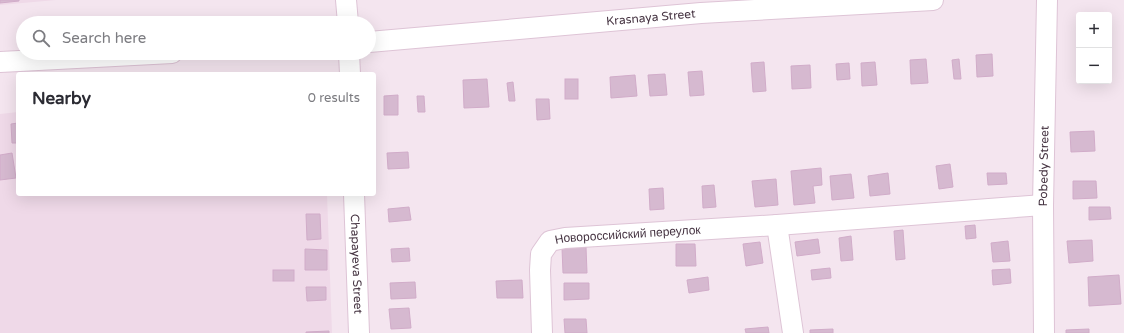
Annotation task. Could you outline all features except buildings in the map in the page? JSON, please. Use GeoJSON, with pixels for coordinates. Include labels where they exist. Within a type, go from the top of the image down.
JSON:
{"type":"FeatureCollection","features":[{"type":"Feature","properties":{"kind":"street"},"geometry":{"type":"LineString","coordinates":[[346,0],[347,16]]}},
{"type":"Feature","properties":{"kind":"street","name":"Krasnaya Street"},"geometry":{"type":"LineString","coordinates":[[376,41],[701,13],[933,0]]}},
{"type":"Feature","properties":{"kind":"street","name":"Pobedy Street"},"geometry":{"type":"LineString","coordinates":[[1044,333],[1042,204],[1048,0]]}},
{"type":"Feature","properties":{"kind":"street"},"geometry":{"type":"LineString","coordinates":[[0,62],[38,60]]}},
{"type":"Feature","properties":{"kind":"street"},"geometry":{"type":"LineString","coordinates":[[349,60],[350,72]]}},
{"type":"Feature","properties":{"kind":"street","name":"Chapayeva Street"},"geometry":{"type":"LineString","coordinates":[[354,196],[359,333]]}},
{"type":"Feature","properties":{"kind":"street","name":"Новороссийский переулок"},"geometry":{"type":"LineString","coordinates":[[542,333],[540,270],[541,254],[550,241],[565,238],[777,225],[1042,204]]}},
{"type":"Feature","properties":{"kind":"street"},"geometry":{"type":"LineString","coordinates":[[777,225],[793,333]]}},
{"type":"Feature","properties":{"kind":"shaded area"},"geometry":{"type":"Polygon","coordinates":[[[0,0],[56,0],[0,5],[0,0]]]}},
{"type":"Feature","properties":{"kind":"shaded area"},"geometry":{"type":"Polygon","coordinates":[[[16,112],[16,196],[327,196],[332,333],[0,333],[0,114],[16,112]]]}}]}
